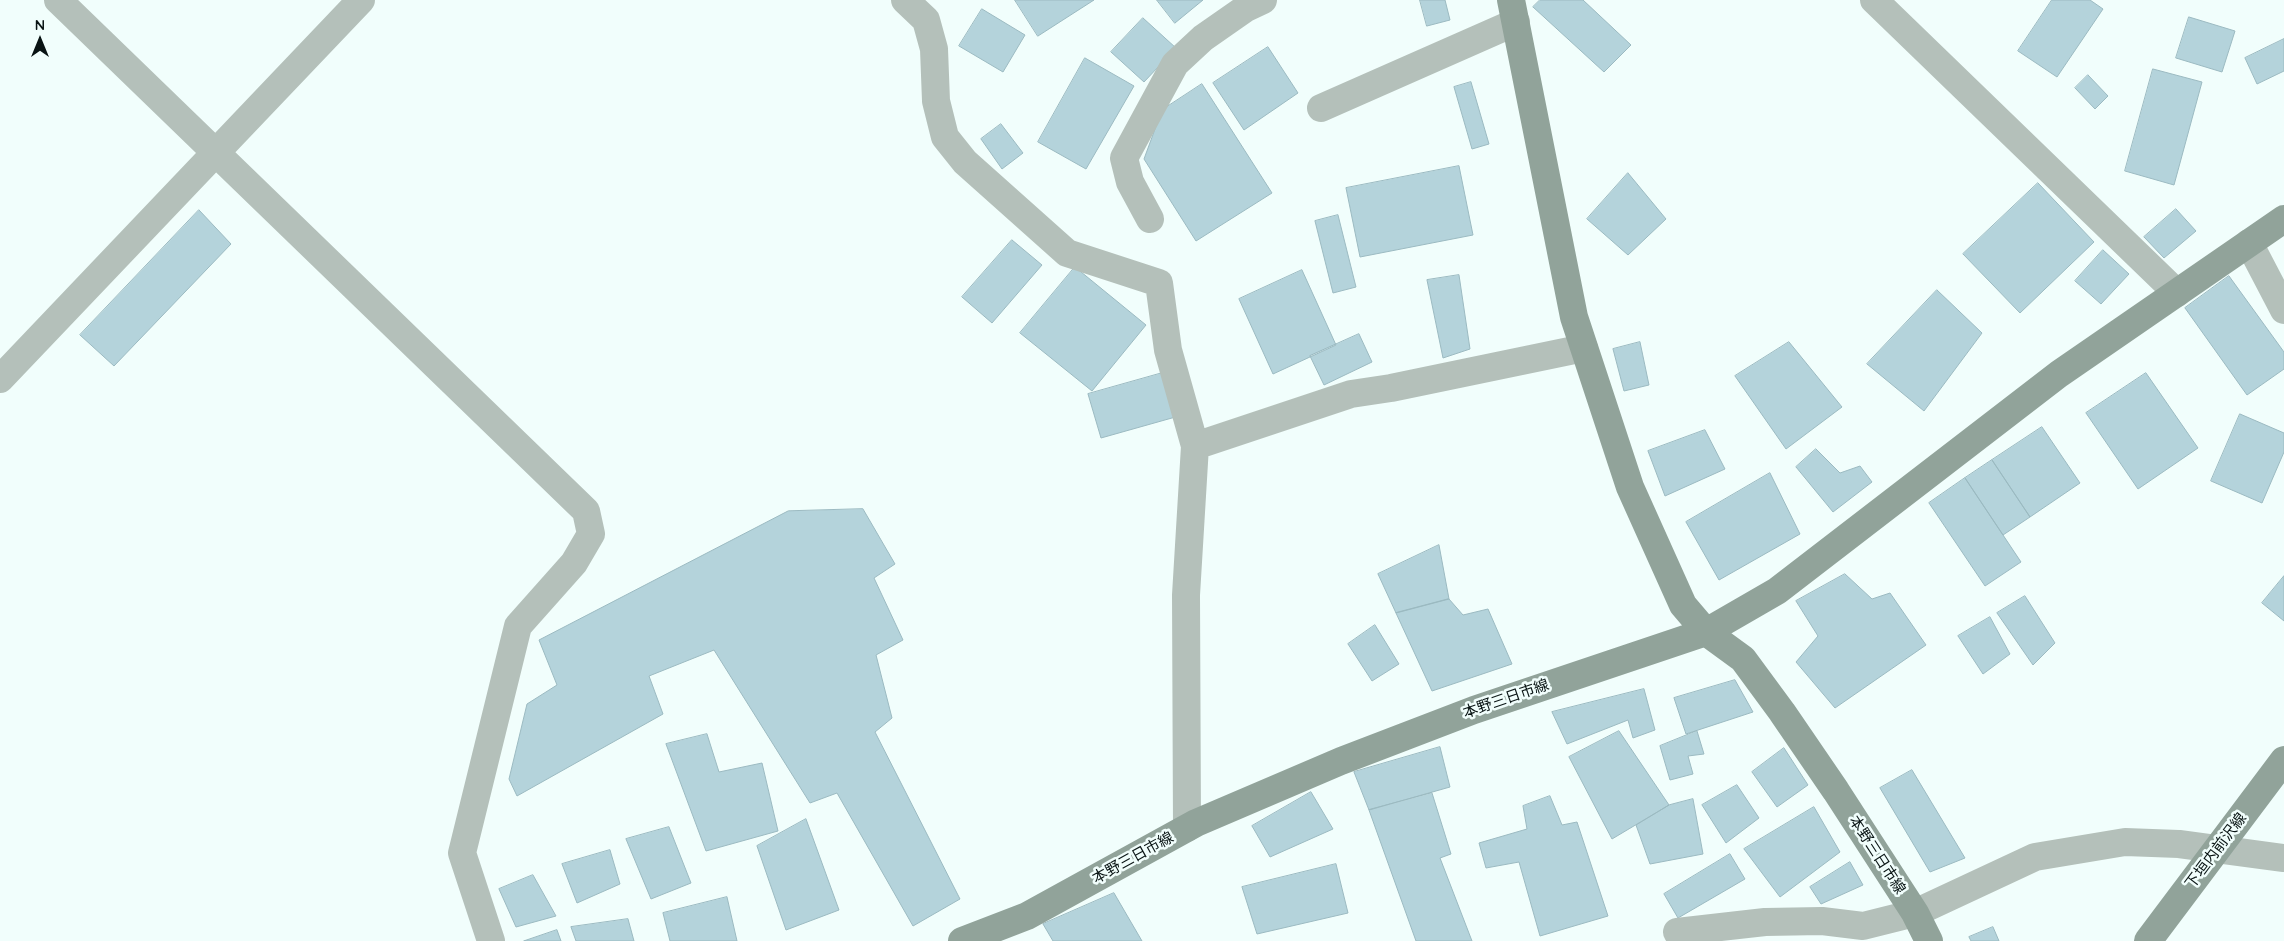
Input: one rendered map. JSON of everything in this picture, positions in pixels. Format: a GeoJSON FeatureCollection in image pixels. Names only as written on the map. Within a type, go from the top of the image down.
{"type":"FeatureCollection","features":[{"type":"Feature","properties":{"kind":"main road"},"geometry":{"type":"LineString","coordinates":[[1514,11],[1574,317],[1630,487],[1683,605],[1706,632],[1777,591],[2060,374],[2284,219]]}},
{"type":"Feature","properties":{"kind":"main road","name":"本野三日市線"},"geometry":{"type":"LineString","coordinates":[[979,938],[1027,916],[1187,828],[1341,762],[1474,710],[1706,632],[1744,659],[1836,791],[1915,913],[1930,941]]}},
{"type":"Feature","properties":{"kind":"main road","name":"下垣内前沢線"},"geometry":{"type":"LineString","coordinates":[[2148,941],[2284,760]]}},
{"type":"Feature","properties":{"kind":"street"},"geometry":{"type":"LineString","coordinates":[[58,0],[586,511],[591,534],[574,563],[518,626],[462,853],[492,941]]}},
{"type":"Feature","properties":{"kind":"street"},"geometry":{"type":"LineString","coordinates":[[0,379],[361,0]]}},
{"type":"Feature","properties":{"kind":"street"},"geometry":{"type":"LineString","coordinates":[[905,0],[926,20],[934,49],[936,101],[945,137],[965,162],[1067,253],[1158,283],[1168,350],[1195,446],[1186,595],[1187,828]]}},
{"type":"Feature","properties":{"kind":"street"},"geometry":{"type":"LineString","coordinates":[[1874,0],[2177,293]]}},
{"type":"Feature","properties":{"kind":"street"},"geometry":{"type":"LineString","coordinates":[[1150,219],[1130,182],[1124,158],[1175,64],[1203,38],[1250,3]]}},
{"type":"Feature","properties":{"kind":"street"},"geometry":{"type":"LineString","coordinates":[[1321,108],[1514,11]]}},
{"type":"Feature","properties":{"kind":"street"},"geometry":{"type":"LineString","coordinates":[[2249,243],[2284,310]]}},
{"type":"Feature","properties":{"kind":"street"},"geometry":{"type":"LineString","coordinates":[[1195,446],[1351,394],[1391,388],[1584,348]]}},
{"type":"Feature","properties":{"kind":"street"},"geometry":{"type":"LineString","coordinates":[[1684,941],[1677,932],[1765,922],[1822,921],[1863,926],[1915,913],[2035,857],[2125,842],[2179,844],[2284,858]]}},
{"type":"Feature","properties":{"kind":"building"},"geometry":{"type":"Polygon","coordinates":[[[1015,0],[1094,0],[1038,36],[1015,0]]]}},
{"type":"Feature","properties":{"kind":"building"},"geometry":{"type":"Polygon","coordinates":[[[1157,0],[1203,0],[1175,23],[1157,0]]]}},
{"type":"Feature","properties":{"kind":"building"},"geometry":{"type":"Polygon","coordinates":[[[1420,0],[1445,0],[1450,20],[1427,26],[1420,0]]]}},
{"type":"Feature","properties":{"kind":"building"},"geometry":{"type":"Polygon","coordinates":[[[1540,0],[1583,0],[1631,45],[1604,72],[1533,7],[1540,0]]]}},
{"type":"Feature","properties":{"kind":"building"},"geometry":{"type":"Polygon","coordinates":[[[2052,0],[2090,0],[2103,9],[2057,77],[2018,51],[2052,0]]]}},
{"type":"Feature","properties":{"kind":"building"},"geometry":{"type":"Polygon","coordinates":[[[982,9],[1025,35],[1003,72],[959,46],[982,9]]]}},
{"type":"Feature","properties":{"kind":"building"},"geometry":{"type":"Polygon","coordinates":[[[2189,17],[2235,31],[2222,72],[2176,58],[2189,17]]]}},
{"type":"Feature","properties":{"kind":"building"},"geometry":{"type":"Polygon","coordinates":[[[1143,18],[1176,48],[1144,82],[1111,52],[1143,18]]]}},
{"type":"Feature","properties":{"kind":"building"},"geometry":{"type":"Polygon","coordinates":[[[2284,39],[2284,71],[2257,84],[2245,58],[2284,39]]]}},
{"type":"Feature","properties":{"kind":"building"},"geometry":{"type":"Polygon","coordinates":[[[1268,47],[1298,93],[1244,130],[1213,83],[1268,47]]]}},
{"type":"Feature","properties":{"kind":"building"},"geometry":{"type":"Polygon","coordinates":[[[1085,58],[1134,86],[1086,169],[1038,142],[1085,58]]]}},
{"type":"Feature","properties":{"kind":"building"},"geometry":{"type":"Polygon","coordinates":[[[2153,69],[2202,82],[2174,185],[2125,171],[2153,69]]]}},
{"type":"Feature","properties":{"kind":"building"},"geometry":{"type":"Polygon","coordinates":[[[2088,75],[2108,96],[2095,109],[2075,88],[2088,75]]]}},
{"type":"Feature","properties":{"kind":"building"},"geometry":{"type":"Polygon","coordinates":[[[1471,82],[1489,144],[1472,149],[1454,87],[1471,82]]]}},
{"type":"Feature","properties":{"kind":"building"},"geometry":{"type":"Polygon","coordinates":[[[1202,84],[1272,193],[1196,241],[1144,159],[1162,110],[1202,84]]]}},
{"type":"Feature","properties":{"kind":"building"},"geometry":{"type":"Polygon","coordinates":[[[1001,124],[1023,153],[1002,169],[981,139],[1001,124]]]}},
{"type":"Feature","properties":{"kind":"building"},"geometry":{"type":"Polygon","coordinates":[[[1459,166],[1473,235],[1360,257],[1346,188],[1459,166]]]}},
{"type":"Feature","properties":{"kind":"building"},"geometry":{"type":"Polygon","coordinates":[[[1628,173],[1666,219],[1628,255],[1587,219],[1628,173]]]}},
{"type":"Feature","properties":{"kind":"building"},"geometry":{"type":"Polygon","coordinates":[[[2038,183],[2094,242],[2020,313],[1963,254],[2038,183]]]}},
{"type":"Feature","properties":{"kind":"building"},"geometry":{"type":"Polygon","coordinates":[[[2176,209],[2196,231],[2164,258],[2144,237],[2176,209]]]}},
{"type":"Feature","properties":{"kind":"building"},"geometry":{"type":"Polygon","coordinates":[[[199,210],[231,244],[114,366],[80,335],[199,210]]]}},
{"type":"Feature","properties":{"kind":"building"},"geometry":{"type":"Polygon","coordinates":[[[1338,215],[1356,287],[1333,293],[1315,221],[1338,215]]]}},
{"type":"Feature","properties":{"kind":"building"},"geometry":{"type":"Polygon","coordinates":[[[1012,240],[1042,265],[992,323],[962,297],[1012,240]]]}},
{"type":"Feature","properties":{"kind":"building"},"geometry":{"type":"Polygon","coordinates":[[[2103,250],[2129,274],[2101,304],[2075,281],[2103,250]]]}},
{"type":"Feature","properties":{"kind":"building"},"geometry":{"type":"Polygon","coordinates":[[[1075,267],[1146,325],[1092,391],[1020,333],[1075,267]]]}},
{"type":"Feature","properties":{"kind":"building"},"geometry":{"type":"Polygon","coordinates":[[[1302,270],[1336,345],[1273,374],[1239,299],[1302,270]]]}},
{"type":"Feature","properties":{"kind":"building"},"geometry":{"type":"Polygon","coordinates":[[[1459,275],[1470,349],[1443,358],[1427,280],[1459,275]]]}},
{"type":"Feature","properties":{"kind":"building"},"geometry":{"type":"Polygon","coordinates":[[[2229,276],[2284,352],[2284,369],[2247,395],[2185,308],[2229,276]]]}},
{"type":"Feature","properties":{"kind":"building"},"geometry":{"type":"Polygon","coordinates":[[[1937,290],[1982,333],[1924,411],[1867,364],[1937,290]]]}},
{"type":"Feature","properties":{"kind":"building"},"geometry":{"type":"Polygon","coordinates":[[[1359,334],[1372,362],[1324,385],[1310,356],[1359,334]]]}},
{"type":"Feature","properties":{"kind":"building"},"geometry":{"type":"Polygon","coordinates":[[[1640,342],[1649,385],[1624,391],[1613,349],[1640,342]]]}},
{"type":"Feature","properties":{"kind":"building"},"geometry":{"type":"Polygon","coordinates":[[[1789,342],[1842,407],[1786,449],[1735,376],[1789,342]]]}},
{"type":"Feature","properties":{"kind":"building"},"geometry":{"type":"Polygon","coordinates":[[[1166,372],[1179,416],[1101,438],[1088,394],[1166,372]]]}},
{"type":"Feature","properties":{"kind":"building"},"geometry":{"type":"Polygon","coordinates":[[[2146,373],[2198,448],[2138,489],[2086,413],[2146,373]]]}},
{"type":"Feature","properties":{"kind":"building"},"geometry":{"type":"Polygon","coordinates":[[[2240,414],[2284,433],[2284,452],[2262,503],[2211,481],[2240,414]]]}},
{"type":"Feature","properties":{"kind":"building"},"geometry":{"type":"Polygon","coordinates":[[[2042,427],[2080,483],[2030,517],[1992,460],[2042,427]]]}},
{"type":"Feature","properties":{"kind":"building"},"geometry":{"type":"Polygon","coordinates":[[[1705,430],[1725,469],[1665,496],[1648,451],[1705,430]]]}},
{"type":"Feature","properties":{"kind":"building"},"geometry":{"type":"Polygon","coordinates":[[[1816,449],[1840,473],[1860,466],[1872,482],[1833,512],[1796,467],[1816,449]]]}},
{"type":"Feature","properties":{"kind":"building"},"geometry":{"type":"Polygon","coordinates":[[[1992,460],[2030,517],[2003,535],[1965,478],[1992,460]]]}},
{"type":"Feature","properties":{"kind":"building"},"geometry":{"type":"Polygon","coordinates":[[[1770,473],[1800,534],[1719,580],[1686,522],[1770,473]]]}},
{"type":"Feature","properties":{"kind":"building"},"geometry":{"type":"Polygon","coordinates":[[[1965,478],[2021,562],[1985,586],[1929,503],[1965,478]]]}},
{"type":"Feature","properties":{"kind":"building"},"geometry":{"type":"Polygon","coordinates":[[[863,509],[895,564],[874,578],[903,640],[876,655],[892,718],[875,732],[960,899],[913,926],[837,793],[810,803],[714,650],[649,676],[663,714],[517,796],[509,779],[527,704],[557,685],[539,640],[788,511],[863,509]]]}},
{"type":"Feature","properties":{"kind":"building"},"geometry":{"type":"Polygon","coordinates":[[[1439,545],[1449,599],[1396,613],[1378,574],[1439,545]]]}},
{"type":"Feature","properties":{"kind":"building"},"geometry":{"type":"Polygon","coordinates":[[[1845,574],[1872,599],[1890,593],[1926,645],[1835,708],[1796,662],[1818,636],[1796,601],[1845,574]]]}},
{"type":"Feature","properties":{"kind":"building"},"geometry":{"type":"Polygon","coordinates":[[[2284,576],[2284,621],[2262,603],[2284,576]]]}},
{"type":"Feature","properties":{"kind":"building"},"geometry":{"type":"Polygon","coordinates":[[[2025,596],[2055,643],[2033,665],[1997,613],[2025,596]]]}},
{"type":"Feature","properties":{"kind":"building"},"geometry":{"type":"Polygon","coordinates":[[[1449,599],[1463,615],[1488,609],[1512,664],[1432,691],[1396,613],[1449,599]]]}},
{"type":"Feature","properties":{"kind":"building"},"geometry":{"type":"Polygon","coordinates":[[[1990,617],[2010,654],[1983,674],[1958,636],[1990,617]]]}},
{"type":"Feature","properties":{"kind":"building"},"geometry":{"type":"Polygon","coordinates":[[[1375,625],[1399,664],[1372,681],[1348,644],[1375,625]]]}},
{"type":"Feature","properties":{"kind":"building"},"geometry":{"type":"Polygon","coordinates":[[[1735,680],[1753,712],[1686,734],[1674,698],[1735,680]]]}},
{"type":"Feature","properties":{"kind":"building"},"geometry":{"type":"Polygon","coordinates":[[[1644,689],[1655,730],[1633,738],[1628,720],[1567,744],[1552,712],[1644,689]]]}},
{"type":"Feature","properties":{"kind":"building"},"geometry":{"type":"Polygon","coordinates":[[[1619,731],[1669,805],[1612,839],[1569,757],[1619,731]]]}},
{"type":"Feature","properties":{"kind":"building"},"geometry":{"type":"Polygon","coordinates":[[[1697,731],[1704,754],[1688,756],[1693,774],[1670,780],[1660,746],[1697,731]]]}},
{"type":"Feature","properties":{"kind":"building"},"geometry":{"type":"Polygon","coordinates":[[[707,734],[719,772],[762,763],[778,831],[706,851],[666,744],[707,734]]]}},
{"type":"Feature","properties":{"kind":"building"},"geometry":{"type":"Polygon","coordinates":[[[1440,747],[1450,787],[1369,810],[1354,772],[1440,747]]]}},
{"type":"Feature","properties":{"kind":"building"},"geometry":{"type":"Polygon","coordinates":[[[1784,748],[1808,785],[1777,807],[1752,772],[1784,748]]]}},
{"type":"Feature","properties":{"kind":"building"},"geometry":{"type":"Polygon","coordinates":[[[1912,770],[1965,858],[1930,872],[1880,788],[1912,770]]]}},
{"type":"Feature","properties":{"kind":"building"},"geometry":{"type":"Polygon","coordinates":[[[1737,785],[1759,818],[1726,843],[1702,805],[1737,785]]]}},
{"type":"Feature","properties":{"kind":"building"},"geometry":{"type":"Polygon","coordinates":[[[1311,792],[1333,829],[1270,857],[1252,826],[1311,792]]]}},
{"type":"Feature","properties":{"kind":"building"},"geometry":{"type":"Polygon","coordinates":[[[1432,793],[1451,854],[1440,858],[1472,941],[1416,941],[1369,810],[1432,793]]]}},
{"type":"Feature","properties":{"kind":"building"},"geometry":{"type":"Polygon","coordinates":[[[1550,796],[1562,825],[1577,822],[1608,916],[1540,936],[1519,862],[1486,868],[1479,843],[1527,829],[1523,806],[1550,796]]]}},
{"type":"Feature","properties":{"kind":"building"},"geometry":{"type":"Polygon","coordinates":[[[1693,799],[1703,854],[1650,864],[1636,825],[1669,805],[1693,799]]]}},
{"type":"Feature","properties":{"kind":"building"},"geometry":{"type":"Polygon","coordinates":[[[1814,807],[1840,852],[1780,897],[1744,849],[1814,807]]]}},
{"type":"Feature","properties":{"kind":"building"},"geometry":{"type":"Polygon","coordinates":[[[806,819],[839,910],[786,930],[757,846],[806,819]]]}},
{"type":"Feature","properties":{"kind":"building"},"geometry":{"type":"Polygon","coordinates":[[[669,827],[691,883],[651,899],[626,839],[669,827]]]}},
{"type":"Feature","properties":{"kind":"building"},"geometry":{"type":"Polygon","coordinates":[[[610,850],[620,884],[577,903],[562,864],[610,850]]]}},
{"type":"Feature","properties":{"kind":"building"},"geometry":{"type":"Polygon","coordinates":[[[1730,854],[1745,879],[1678,918],[1664,894],[1730,854]]]}},
{"type":"Feature","properties":{"kind":"building"},"geometry":{"type":"Polygon","coordinates":[[[1850,862],[1863,885],[1821,904],[1810,887],[1850,862]]]}},
{"type":"Feature","properties":{"kind":"building"},"geometry":{"type":"Polygon","coordinates":[[[1336,864],[1348,913],[1257,934],[1242,887],[1336,864]]]}},
{"type":"Feature","properties":{"kind":"building"},"geometry":{"type":"Polygon","coordinates":[[[533,875],[556,916],[516,927],[499,889],[533,875]]]}},
{"type":"Feature","properties":{"kind":"building"},"geometry":{"type":"Polygon","coordinates":[[[1114,893],[1142,941],[1053,941],[1043,924],[1114,893]]]}},
{"type":"Feature","properties":{"kind":"building"},"geometry":{"type":"Polygon","coordinates":[[[727,897],[737,941],[670,941],[663,913],[727,897]]]}},
{"type":"Feature","properties":{"kind":"building"},"geometry":{"type":"Polygon","coordinates":[[[628,919],[634,941],[576,941],[571,927],[628,919]]]}},
{"type":"Feature","properties":{"kind":"building"},"geometry":{"type":"Polygon","coordinates":[[[1993,927],[1999,941],[1971,941],[1969,937],[1993,927]]]}},
{"type":"Feature","properties":{"kind":"building"},"geometry":{"type":"Polygon","coordinates":[[[557,930],[561,941],[524,941],[557,930]]]}}]}
